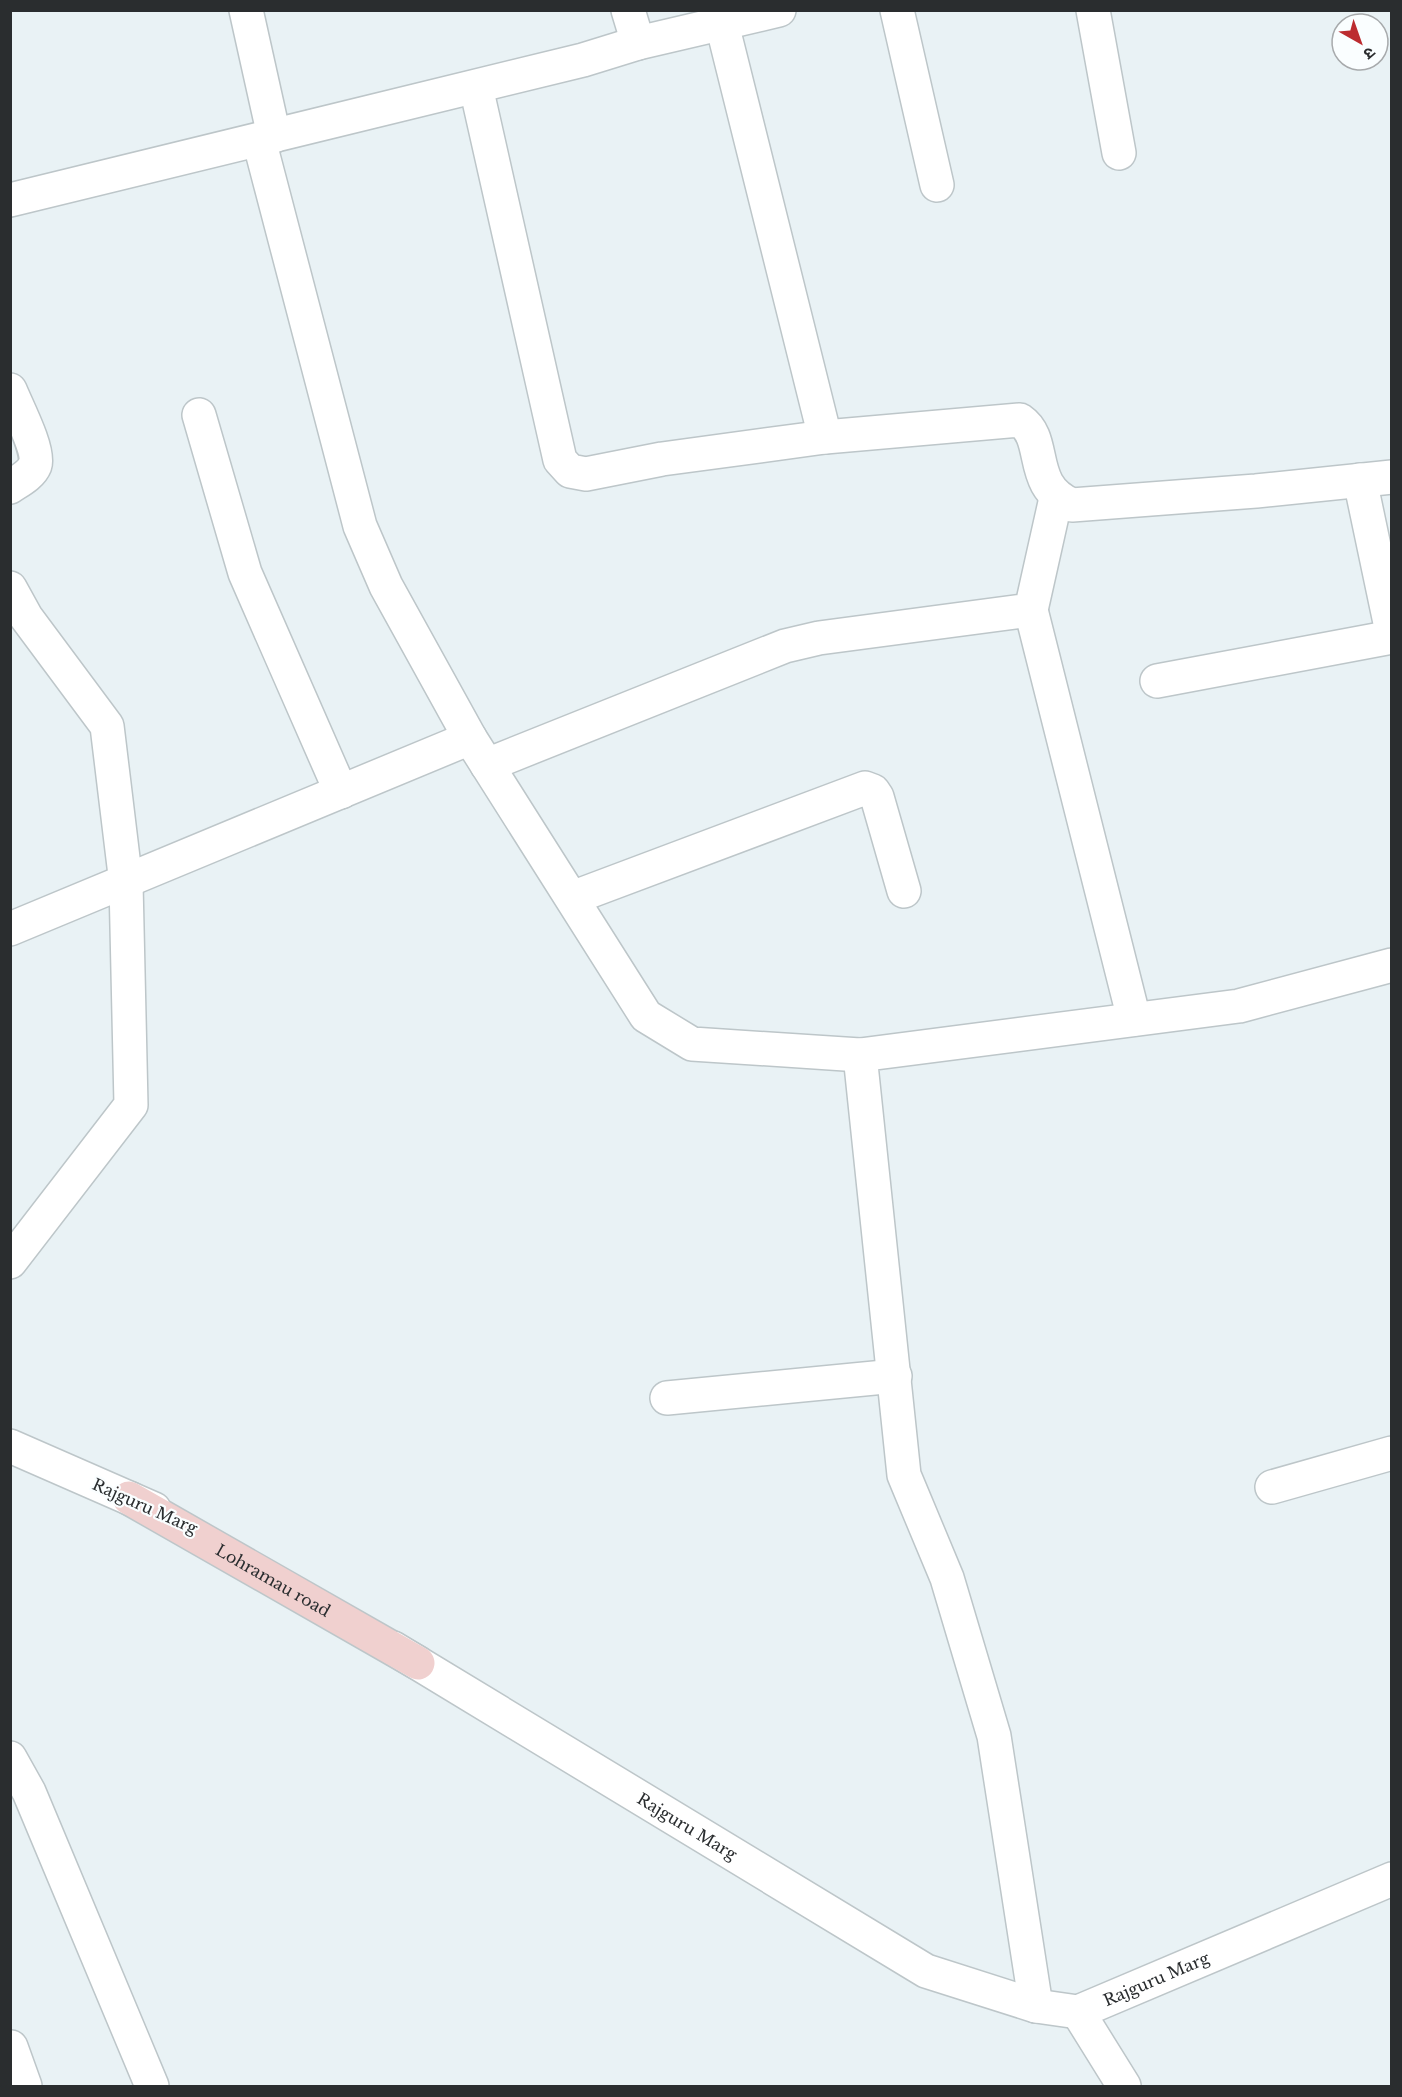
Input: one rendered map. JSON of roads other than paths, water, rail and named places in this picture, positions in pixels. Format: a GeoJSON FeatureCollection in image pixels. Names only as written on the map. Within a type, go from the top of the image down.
{"type":"FeatureCollection","features":[{"type":"Feature","properties":{"kind":"main road","name":"Lohramau road"},"geometry":{"type":"LineString","coordinates":[[129,1498],[418,1663]]}},
{"type":"Feature","properties":{"kind":"street"},"geometry":{"type":"LineString","coordinates":[[246,10],[267,138],[360,526],[386,586],[470,738],[646,1016],[692,1044],[860,1055],[1239,1006],[1392,964]]}},
{"type":"Feature","properties":{"kind":"street"},"geometry":{"type":"LineString","coordinates":[[628,10],[638,43]]}},
{"type":"Feature","properties":{"kind":"street"},"geometry":{"type":"LineString","coordinates":[[10,200],[476,87],[583,60],[638,43],[779,10]]}},
{"type":"Feature","properties":{"kind":"street"},"geometry":{"type":"LineString","coordinates":[[897,10],[938,185]]}},
{"type":"Feature","properties":{"kind":"street"},"geometry":{"type":"LineString","coordinates":[[1093,10],[1119,153]]}},
{"type":"Feature","properties":{"kind":"street"},"geometry":{"type":"LineString","coordinates":[[722,24],[825,437]]}},
{"type":"Feature","properties":{"kind":"street"},"geometry":{"type":"LineString","coordinates":[[476,87],[561,460],[570,471],[586,474],[662,459],[825,437],[1020,420],[1027,425],[1032,434],[1040,468],[1056,498],[1072,505],[1256,491],[1376,478],[1392,632]]}},
{"type":"Feature","properties":{"kind":"street"},"geometry":{"type":"LineString","coordinates":[[10,390],[34,450],[36,463],[32,472],[10,487]]}},
{"type":"Feature","properties":{"kind":"street"},"geometry":{"type":"LineString","coordinates":[[199,415],[245,573],[341,792]]}},
{"type":"Feature","properties":{"kind":"street"},"geometry":{"type":"LineString","coordinates":[[1056,498],[1031,610],[1134,1019]]}},
{"type":"Feature","properties":{"kind":"street"},"geometry":{"type":"LineString","coordinates":[[10,588],[26,617],[107,726],[126,883],[130,1105],[10,1262]]}},
{"type":"Feature","properties":{"kind":"street"},"geometry":{"type":"LineString","coordinates":[[487,765],[785,646],[819,638],[1031,610]]}},
{"type":"Feature","properties":{"kind":"street"},"geometry":{"type":"LineString","coordinates":[[1157,681],[1392,637]]}},
{"type":"Feature","properties":{"kind":"street"},"geometry":{"type":"LineString","coordinates":[[10,929],[126,883],[470,738]]}},
{"type":"Feature","properties":{"kind":"street"},"geometry":{"type":"LineString","coordinates":[[572,898],[865,788],[873,790],[878,797],[904,891]]}},
{"type":"Feature","properties":{"kind":"street"},"geometry":{"type":"LineString","coordinates":[[860,1055],[904,1475],[947,1578],[994,1736],[1036,2006]]}},
{"type":"Feature","properties":{"kind":"street"},"geometry":{"type":"LineString","coordinates":[[667,1398],[895,1376]]}},
{"type":"Feature","properties":{"kind":"street","name":"Rajguru Marg"},"geometry":{"type":"LineString","coordinates":[[10,1446],[129,1498]]}},
{"type":"Feature","properties":{"kind":"street"},"geometry":{"type":"LineString","coordinates":[[1272,1487],[1392,1453]]}},
{"type":"Feature","properties":{"kind":"street","name":"Rajguru Marg"},"geometry":{"type":"LineString","coordinates":[[418,1663],[926,1971],[1036,2006],[1078,2012],[1392,1879]]}},
{"type":"Feature","properties":{"kind":"street"},"geometry":{"type":"LineString","coordinates":[[10,1758],[29,1792],[152,2086]]}},
{"type":"Feature","properties":{"kind":"street"},"geometry":{"type":"LineString","coordinates":[[1078,2012],[1124,2086]]}},
{"type":"Feature","properties":{"kind":"street"},"geometry":{"type":"LineString","coordinates":[[11,2047],[23,2086]]}}]}
